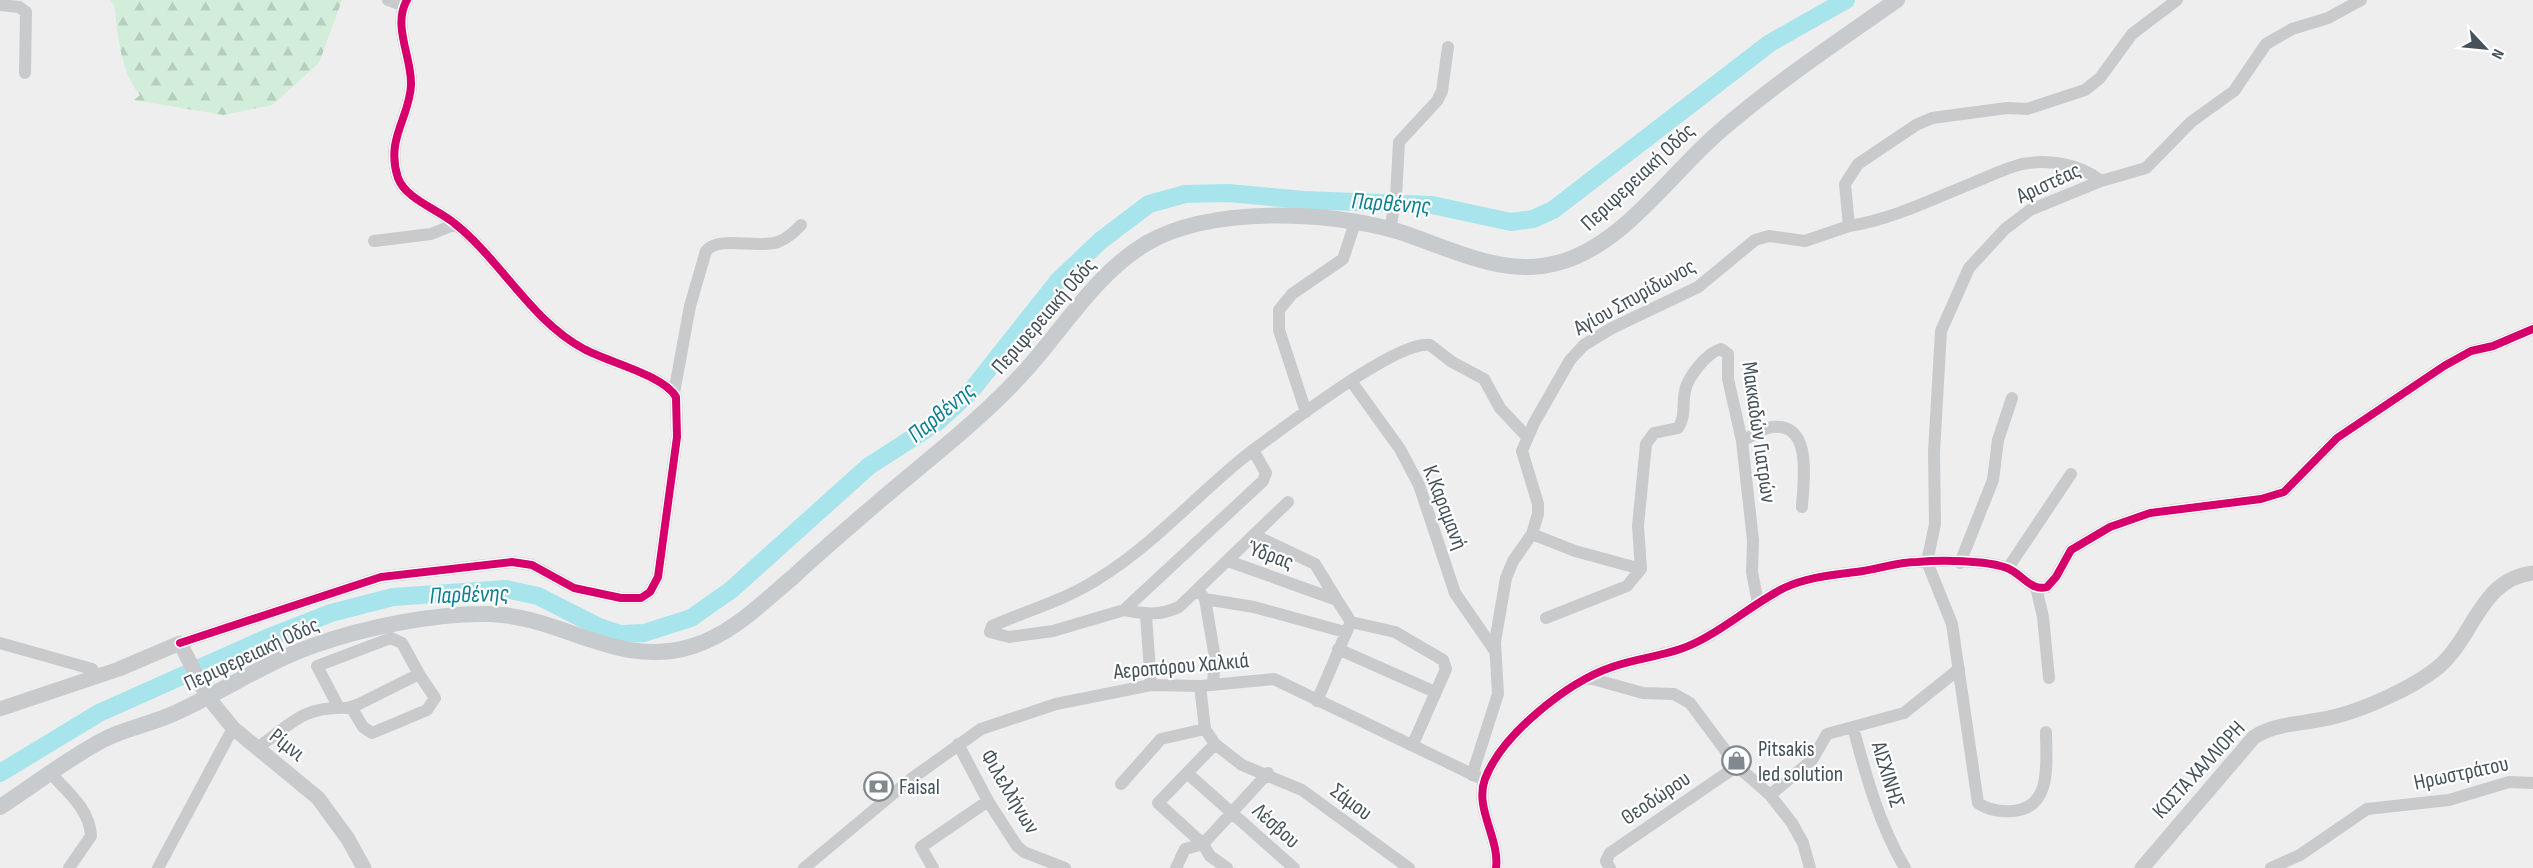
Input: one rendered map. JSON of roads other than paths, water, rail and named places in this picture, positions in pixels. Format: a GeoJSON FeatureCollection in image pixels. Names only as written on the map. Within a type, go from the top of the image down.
{"type":"FeatureCollection","features":[{"type":"Feature","properties":{"kind":"main road","name":"Περιφερειακή Οδός"},"geometry":{"type":"LineString","coordinates":[[0,807],[103,740],[174,714],[203,689],[313,645],[390,625],[496,614],[529,619],[602,645],[635,652],[667,652],[710,640],[739,622],[1004,393],[1112,270],[1146,244],[1180,228],[1233,217],[1391,224],[1472,257],[1514,267],[1540,267],[1577,257],[1615,232],[1718,132],[1897,0]]}},
{"type":"Feature","properties":{"kind":"street"},"geometry":{"type":"LineString","coordinates":[[388,0],[405,3],[401,20],[411,88],[396,136],[397,174],[408,191],[456,224],[560,333],[581,348],[653,379],[674,393]]}},
{"type":"Feature","properties":{"kind":"street"},"geometry":{"type":"LineString","coordinates":[[1849,226],[1845,184],[1858,164],[1916,125],[1932,118],[2007,108],[2027,109],[2085,90],[2100,78],[2132,34],[2177,0]]}},
{"type":"Feature","properties":{"kind":"street","name":"Αριστέας"},"geometry":{"type":"LineString","coordinates":[[1927,562],[1935,524],[1934,452],[1940,343],[1945,319],[1961,281],[1992,242],[2022,215],[2101,181],[2142,171],[2151,165],[2191,122],[2234,91],[2259,53],[2279,35],[2345,11],[2361,0]]}},
{"type":"Feature","properties":{"kind":"street"},"geometry":{"type":"LineString","coordinates":[[0,5],[19,7],[26,12],[25,74]]}},
{"type":"Feature","properties":{"kind":"street"},"geometry":{"type":"LineString","coordinates":[[1391,224],[1396,197],[1399,142],[1437,101],[1442,91],[1448,47]]}},
{"type":"Feature","properties":{"kind":"street","name":"Αγίου Σπυρίδωνος"},"geometry":{"type":"LineString","coordinates":[[1472,775],[1498,694],[1496,630],[1506,578],[1536,523],[1538,504],[1522,455],[1527,437],[1570,360],[1584,345],[1698,287],[1755,240],[1769,236],[1805,241],[1849,226],[1894,216],[2022,164],[2050,163],[2086,171],[2101,181]]}},
{"type":"Feature","properties":{"kind":"street"},"geometry":{"type":"LineString","coordinates":[[1306,412],[1279,330],[1279,310],[1292,294],[1343,259],[1355,222]]}},
{"type":"Feature","properties":{"kind":"street"},"geometry":{"type":"LineString","coordinates":[[374,241],[431,234],[456,224]]}},
{"type":"Feature","properties":{"kind":"street"},"geometry":{"type":"LineString","coordinates":[[0,709],[183,650],[381,577],[512,562],[532,565],[574,588],[621,598],[641,598],[654,586],[663,552],[677,437],[678,408],[674,393],[690,306],[706,251],[720,243],[749,245],[778,242],[801,225]]}},
{"type":"Feature","properties":{"kind":"street"},"geometry":{"type":"LineString","coordinates":[[1497,868],[1497,856],[1484,805],[1485,780],[1511,739],[1537,714],[1589,678],[1612,667],[1682,649],[1726,626],[1758,603],[1809,578],[1927,562],[1960,563],[2008,568],[2036,587],[2042,588],[2052,583],[2071,550],[2110,527],[2150,513],[2261,499],[2284,492],[2337,438],[2444,366],[2471,351],[2493,346],[2533,329]]}},
{"type":"Feature","properties":{"kind":"street"},"geometry":{"type":"LineString","coordinates":[[1253,450],[1266,473],[1263,481],[1124,610],[1053,631],[1010,637],[990,632],[992,626],[1054,602],[1101,577],[1169,524],[1253,450],[1351,381],[1414,345],[1430,345],[1452,362],[1484,379],[1500,408],[1527,437]]}},
{"type":"Feature","properties":{"kind":"street","name":"Μακκαδών Γιατρών"},"geometry":{"type":"LineString","coordinates":[[1641,569],[1638,526],[1646,444],[1654,433],[1678,428],[1681,423],[1685,389],[1691,377],[1719,349],[1728,354],[1728,379],[1742,441],[1753,540],[1753,581],[1758,603]]}},
{"type":"Feature","properties":{"kind":"street","name":"Κ.Καραμανή"},"geometry":{"type":"LineString","coordinates":[[1351,381],[1400,449],[1419,485],[1455,593],[1496,651]]}},
{"type":"Feature","properties":{"kind":"street"},"geometry":{"type":"LineString","coordinates":[[1960,563],[1993,480],[1998,440],[2012,398]]}},
{"type":"Feature","properties":{"kind":"street"},"geometry":{"type":"LineString","coordinates":[[1742,441],[1770,427],[1780,427],[1799,441],[1805,456],[1802,507]]}},
{"type":"Feature","properties":{"kind":"street"},"geometry":{"type":"LineString","coordinates":[[2008,568],[2071,474]]}},
{"type":"Feature","properties":{"kind":"street"},"geometry":{"type":"LineString","coordinates":[[1228,561],[1288,502]]}},
{"type":"Feature","properties":{"kind":"street"},"geometry":{"type":"LineString","coordinates":[[1532,534],[1575,551],[1641,569],[1627,586],[1546,618]]}},
{"type":"Feature","properties":{"kind":"street"},"geometry":{"type":"LineString","coordinates":[[1254,535],[1315,564],[1337,600],[1348,627],[1317,701]]}},
{"type":"Feature","properties":{"kind":"street","name":"Ύδρας"},"geometry":{"type":"LineString","coordinates":[[1124,610],[1146,615],[1170,611],[1202,595],[1228,561],[1337,600]]}},
{"type":"Feature","properties":{"kind":"street"},"geometry":{"type":"LineString","coordinates":[[1927,562],[1952,624],[1971,741],[1974,793],[1978,803],[2005,812],[2019,811],[2039,799],[2044,789],[2046,732]]}},
{"type":"Feature","properties":{"kind":"street","name":"ΚΩΣΤΑ ΧΑΛΛΙΟΡΗ"},"geometry":{"type":"LineString","coordinates":[[2142,868],[2254,737],[2273,727],[2336,716],[2406,689],[2437,668],[2454,651],[2496,587],[2510,578],[2533,573]]}},
{"type":"Feature","properties":{"kind":"street"},"geometry":{"type":"LineString","coordinates":[[2036,587],[2043,617],[2049,678]]}},
{"type":"Feature","properties":{"kind":"street"},"geometry":{"type":"LineString","coordinates":[[1121,784],[1161,739],[1205,729],[1207,685],[1215,658],[1202,595],[1348,627],[1395,632],[1443,660],[1446,669],[1413,744]]}},
{"type":"Feature","properties":{"kind":"street"},"geometry":{"type":"LineString","coordinates":[[1146,615],[1151,686]]}},
{"type":"Feature","properties":{"kind":"street"},"geometry":{"type":"LineString","coordinates":[[391,638],[402,643],[419,674],[435,698],[427,710],[372,733],[363,728],[345,707],[316,666],[391,638]]}},
{"type":"Feature","properties":{"kind":"street"},"geometry":{"type":"LineString","coordinates":[[0,643],[92,669],[97,677]]}},
{"type":"Feature","properties":{"kind":"street"},"geometry":{"type":"LineString","coordinates":[[1338,649],[1436,692]]}},
{"type":"Feature","properties":{"kind":"street","name":"Ρίμνι"},"geometry":{"type":"LineString","coordinates":[[183,650],[203,689],[233,728],[318,798],[348,839],[364,868]]}},
{"type":"Feature","properties":{"kind":"street"},"geometry":{"type":"LineString","coordinates":[[1853,727],[1894,717],[1912,709],[1959,669]]}},
{"type":"Feature","properties":{"kind":"street"},"geometry":{"type":"LineString","coordinates":[[257,748],[309,712],[319,708],[345,707],[402,685],[419,674]]}},
{"type":"Feature","properties":{"kind":"street"},"geometry":{"type":"LineString","coordinates":[[1589,678],[1643,693],[1674,694],[1682,697],[1690,704],[1737,766],[1770,795],[1792,822],[1803,843],[1810,868]]}},
{"type":"Feature","properties":{"kind":"street","name":"Αεροπόρου Χαλκιά"},"geometry":{"type":"LineString","coordinates":[[804,868],[958,744],[981,729],[1056,704],[1151,686],[1207,685],[1274,679],[1485,780]]}},
{"type":"Feature","properties":{"kind":"street","name":"ΑΙΣΧΙΝΗΣ"},"geometry":{"type":"LineString","coordinates":[[1770,795],[1812,760],[1827,734],[1853,727],[1872,796],[1889,841],[1905,868]]}},
{"type":"Feature","properties":{"kind":"street"},"geometry":{"type":"LineString","coordinates":[[158,868],[233,728]]}},
{"type":"Feature","properties":{"kind":"street","name":"Σάμου"},"geometry":{"type":"LineString","coordinates":[[1205,729],[1215,744],[1242,765],[1268,773],[1302,790],[1409,868]]}},
{"type":"Feature","properties":{"kind":"street","name":"Φιλελλήνων"},"geometry":{"type":"LineString","coordinates":[[958,744],[988,801],[1017,846],[1024,852],[1065,868]]}},
{"type":"Feature","properties":{"kind":"street"},"geometry":{"type":"LineString","coordinates":[[1215,744],[1158,803],[1203,844],[1210,856],[1227,868]]}},
{"type":"Feature","properties":{"kind":"street","name":"Θεοδώρου"},"geometry":{"type":"LineString","coordinates":[[1610,868],[1606,861],[1610,853],[1737,766]]}},
{"type":"Feature","properties":{"kind":"street","name":"Λέσβου"},"geometry":{"type":"LineString","coordinates":[[1187,773],[1294,868]]}},
{"type":"Feature","properties":{"kind":"street"},"geometry":{"type":"LineString","coordinates":[[1176,868],[1185,849],[1203,844],[1233,814],[1268,773]]}},
{"type":"Feature","properties":{"kind":"street"},"geometry":{"type":"LineString","coordinates":[[51,774],[77,801],[89,822],[91,836],[69,868]]}},
{"type":"Feature","properties":{"kind":"street","name":"Ηρωστράτου"},"geometry":{"type":"LineString","coordinates":[[2271,868],[2300,855],[2367,809],[2449,800],[2509,782],[2533,783]]}},
{"type":"Feature","properties":{"kind":"street"},"geometry":{"type":"LineString","coordinates":[[933,868],[921,847],[988,801]]}},
{"type":"Feature","properties":{"kind":"waterway","name":"Παρθένης"},"geometry":{"type":"LineString","coordinates":[[0,773],[99,713],[267,638],[331,613],[393,597],[506,589],[538,596],[599,627],[620,634],[644,633],[691,618],[731,590],[869,466],[936,423],[971,391],[1058,281],[1100,241],[1149,204],[1185,194],[1228,193],[1304,200],[1432,205],[1511,222],[1533,219],[1553,210],[1770,43],[1846,0]]}},
{"type":"Feature","properties":{"kind":"place","name":"Pitsakis led solution"},"geometry":{"type":"Point","coordinates":[1737,761]}},
{"type":"Feature","properties":{"kind":"place","name":"Faisal"},"geometry":{"type":"Point","coordinates":[878,786]}}]}
